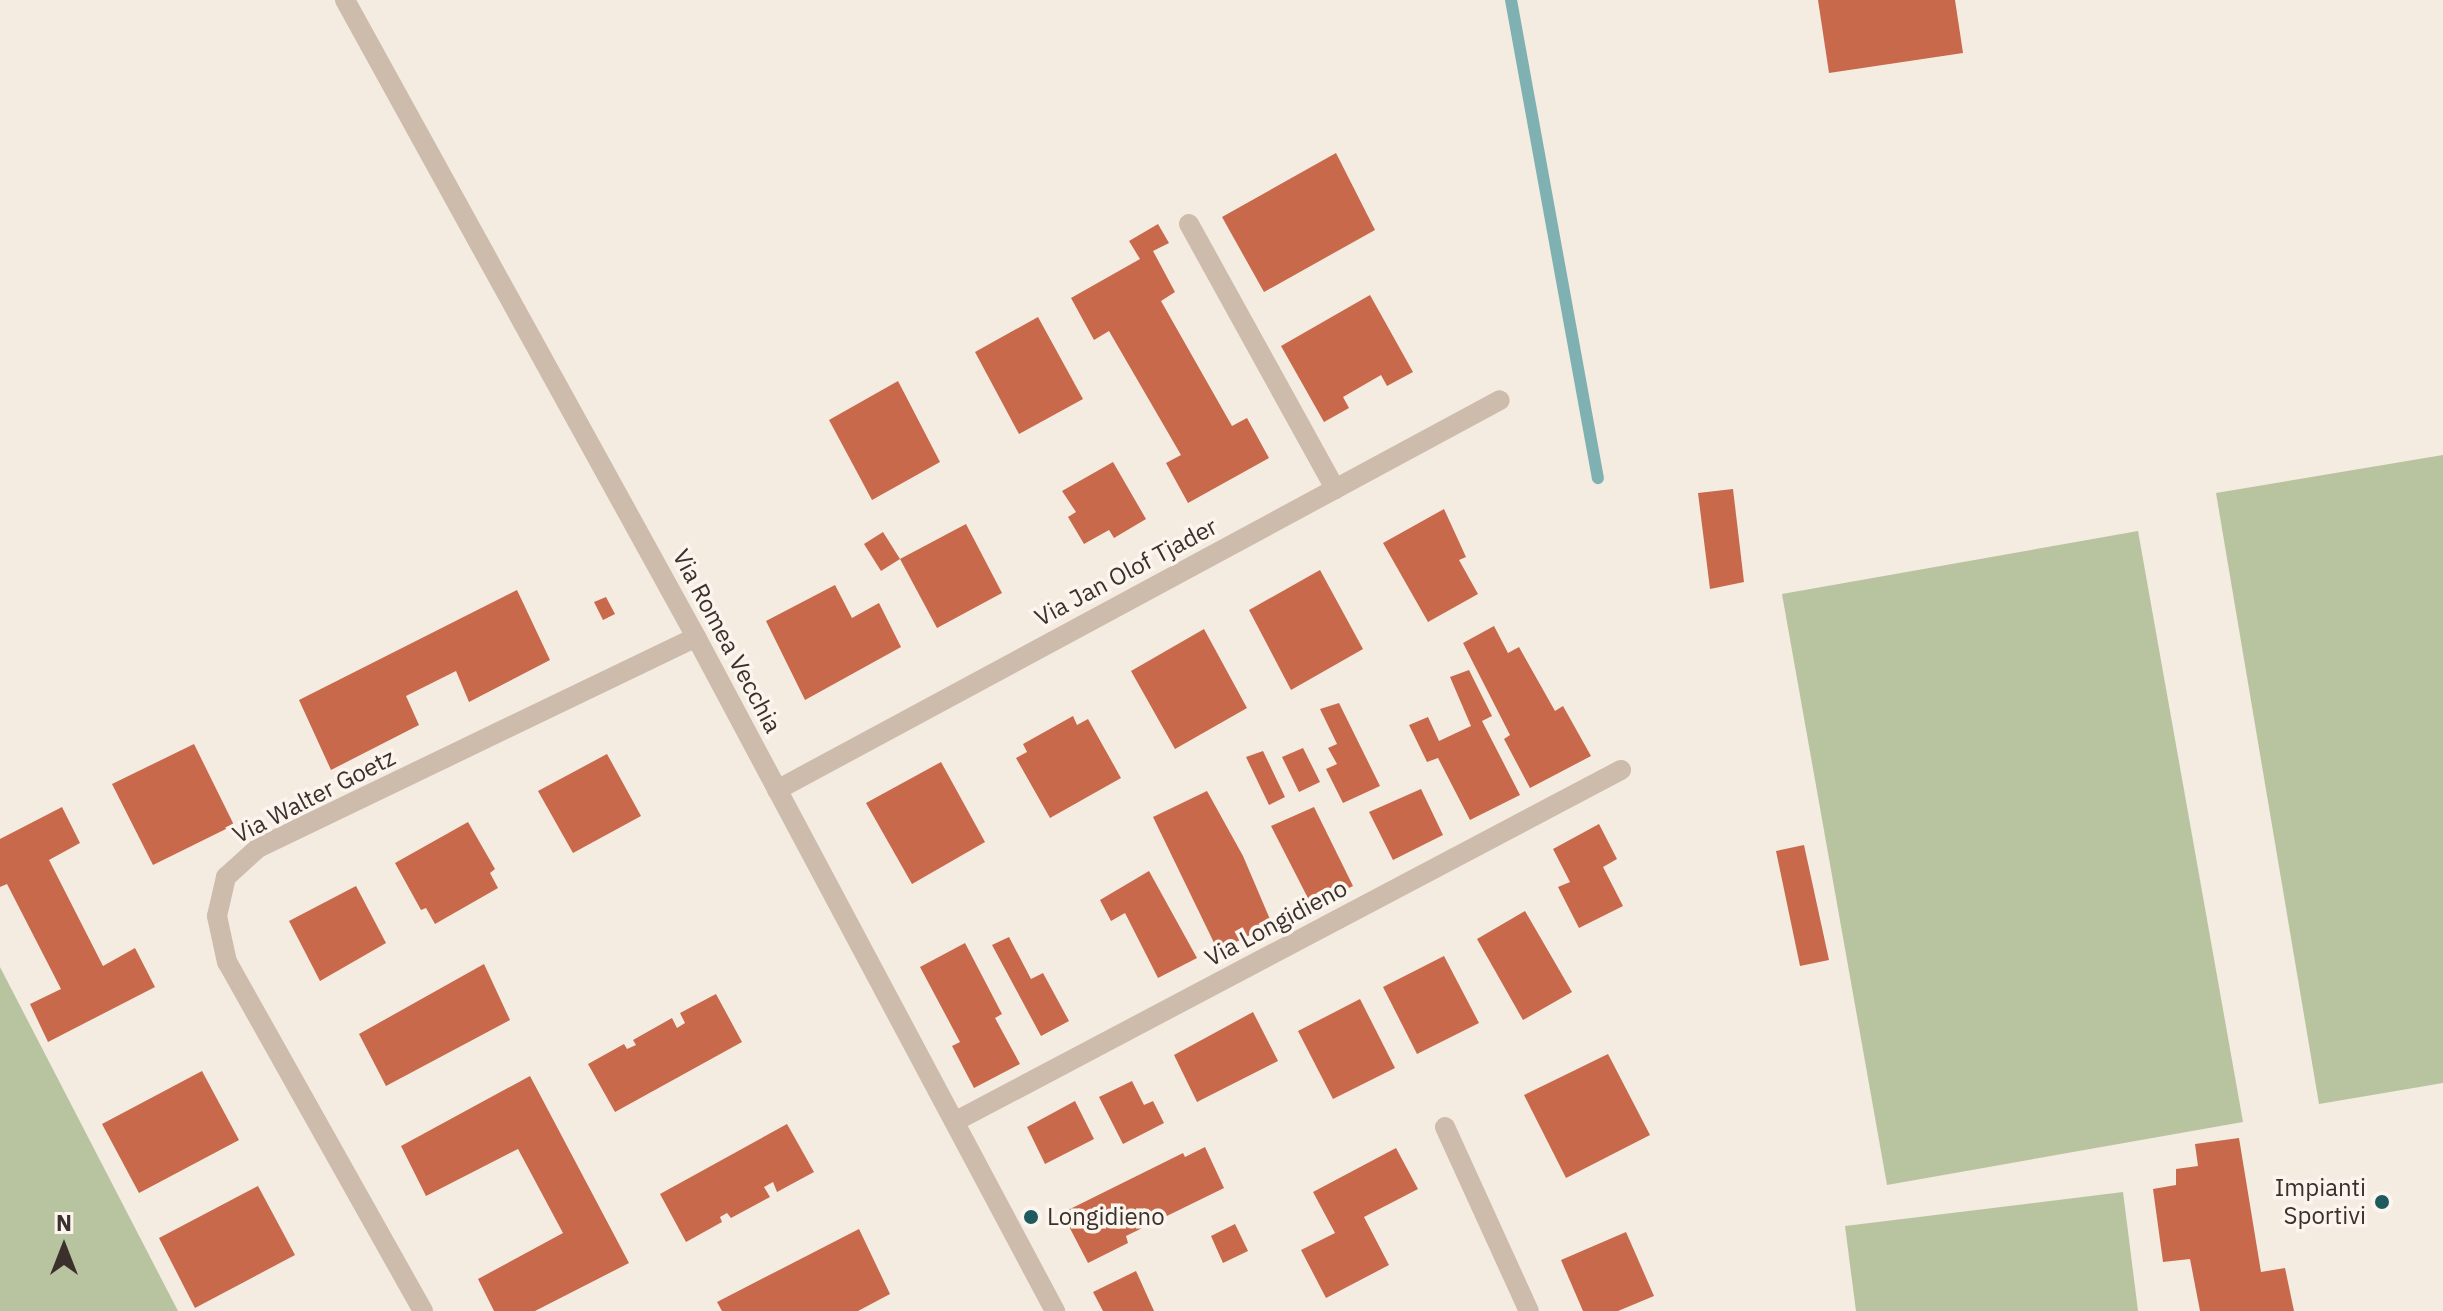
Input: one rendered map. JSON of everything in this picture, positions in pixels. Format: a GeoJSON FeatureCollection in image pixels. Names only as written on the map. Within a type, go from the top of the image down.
{"type":"FeatureCollection","features":[{"type":"Feature","properties":{"kind":"street","name":"Via Romea Vecchia"},"geometry":{"type":"LineString","coordinates":[[345,0],[696,637],[1055,1311]]}},
{"type":"Feature","properties":{"kind":"street"},"geometry":{"type":"LineString","coordinates":[[1189,224],[1335,489]]}},
{"type":"Feature","properties":{"kind":"street","name":"Via Jan Olof Tjader"},"geometry":{"type":"LineString","coordinates":[[777,790],[1500,400]]}},
{"type":"Feature","properties":{"kind":"street","name":"Via Walter Goetz"},"geometry":{"type":"LineString","coordinates":[[423,1311],[227,962],[217,916],[226,877],[258,848],[696,637]]}},
{"type":"Feature","properties":{"kind":"street","name":"Via Longidieno"},"geometry":{"type":"LineString","coordinates":[[956,1121],[1621,770]]}},
{"type":"Feature","properties":{"kind":"street"},"geometry":{"type":"LineString","coordinates":[[1445,1127],[1529,1311]]}},
{"type":"Feature","properties":{"kind":"green space"},"geometry":{"type":"Polygon","coordinates":[[[2443,455],[2443,1083],[2319,1104],[2216,493],[2443,455]]]}},
{"type":"Feature","properties":{"kind":"green space"},"geometry":{"type":"Polygon","coordinates":[[[2138,531],[2243,1122],[1887,1185],[1782,594],[2138,531]]]}},
{"type":"Feature","properties":{"kind":"green space"},"geometry":{"type":"Polygon","coordinates":[[[0,967],[178,1311],[0,1311],[0,967]]]}},
{"type":"Feature","properties":{"kind":"green space"},"geometry":{"type":"Polygon","coordinates":[[[2123,1192],[2138,1311],[1856,1311],[1845,1226],[2123,1192]]]}},
{"type":"Feature","properties":{"kind":"building"},"geometry":{"type":"Polygon","coordinates":[[[1818,0],[1955,0],[1963,53],[1829,73],[1818,0]]]}},
{"type":"Feature","properties":{"kind":"building"},"geometry":{"type":"Polygon","coordinates":[[[1336,153],[1375,230],[1264,292],[1222,217],[1336,153]]]}},
{"type":"Feature","properties":{"kind":"building"},"geometry":{"type":"Polygon","coordinates":[[[1158,224],[1169,243],[1153,251],[1175,292],[1161,301],[1232,426],[1247,418],[1269,458],[1188,503],[1166,463],[1181,455],[1109,331],[1094,340],[1071,298],[1140,259],[1129,241],[1158,224]]]}},
{"type":"Feature","properties":{"kind":"building"},"geometry":{"type":"Polygon","coordinates":[[[1370,295],[1413,372],[1387,386],[1381,375],[1343,397],[1349,408],[1324,422],[1281,346],[1370,295]]]}},
{"type":"Feature","properties":{"kind":"building"},"geometry":{"type":"Polygon","coordinates":[[[1038,317],[1083,399],[1019,434],[975,352],[1038,317]]]}},
{"type":"Feature","properties":{"kind":"building"},"geometry":{"type":"Polygon","coordinates":[[[898,381],[940,462],[872,500],[829,420],[898,381]]]}},
{"type":"Feature","properties":{"kind":"building"},"geometry":{"type":"Polygon","coordinates":[[[1113,462],[1146,519],[1114,538],[1109,530],[1084,544],[1068,517],[1076,512],[1062,491],[1113,462]]]}},
{"type":"Feature","properties":{"kind":"building"},"geometry":{"type":"Polygon","coordinates":[[[1733,489],[1744,582],[1710,589],[1698,493],[1733,489]]]}},
{"type":"Feature","properties":{"kind":"building"},"geometry":{"type":"Polygon","coordinates":[[[1444,509],[1466,557],[1459,560],[1478,594],[1428,622],[1383,543],[1444,509]]]}},
{"type":"Feature","properties":{"kind":"building"},"geometry":{"type":"Polygon","coordinates":[[[966,524],[1002,593],[937,628],[900,559],[966,524]]]}},
{"type":"Feature","properties":{"kind":"building"},"geometry":{"type":"Polygon","coordinates":[[[883,532],[900,559],[881,571],[864,544],[883,532]]]}},
{"type":"Feature","properties":{"kind":"building"},"geometry":{"type":"Polygon","coordinates":[[[1320,570],[1363,649],[1291,690],[1249,610],[1320,570]]]}},
{"type":"Feature","properties":{"kind":"building"},"geometry":{"type":"Polygon","coordinates":[[[835,585],[852,618],[879,603],[901,647],[805,700],[766,621],[835,585]]]}},
{"type":"Feature","properties":{"kind":"building"},"geometry":{"type":"Polygon","coordinates":[[[517,590],[550,660],[469,702],[456,671],[406,696],[419,725],[331,770],[299,700],[517,590]]]}},
{"type":"Feature","properties":{"kind":"building"},"geometry":{"type":"Polygon","coordinates":[[[606,597],[615,614],[603,620],[594,602],[606,597]]]}},
{"type":"Feature","properties":{"kind":"building"},"geometry":{"type":"Polygon","coordinates":[[[1494,626],[1508,653],[1519,647],[1555,711],[1563,706],[1591,756],[1530,788],[1504,739],[1510,735],[1463,643],[1494,626]]]}},
{"type":"Feature","properties":{"kind":"building"},"geometry":{"type":"Polygon","coordinates":[[[1204,629],[1247,708],[1175,749],[1131,671],[1204,629]]]}},
{"type":"Feature","properties":{"kind":"building"},"geometry":{"type":"Polygon","coordinates":[[[1469,670],[1492,716],[1482,721],[1520,795],[1470,820],[1438,758],[1427,762],[1409,725],[1428,717],[1439,741],[1471,726],[1450,677],[1469,670]]]}},
{"type":"Feature","properties":{"kind":"building"},"geometry":{"type":"Polygon","coordinates":[[[1339,703],[1380,786],[1343,803],[1326,769],[1337,764],[1328,748],[1337,744],[1320,709],[1339,703]]]}},
{"type":"Feature","properties":{"kind":"building"},"geometry":{"type":"Polygon","coordinates":[[[1073,716],[1077,725],[1088,719],[1121,778],[1050,818],[1016,758],[1027,752],[1023,744],[1073,716]]]}},
{"type":"Feature","properties":{"kind":"building"},"geometry":{"type":"Polygon","coordinates":[[[194,744],[234,825],[153,865],[112,784],[194,744]]]}},
{"type":"Feature","properties":{"kind":"building"},"geometry":{"type":"Polygon","coordinates":[[[1303,748],[1320,782],[1299,792],[1282,757],[1303,748]]]}},
{"type":"Feature","properties":{"kind":"building"},"geometry":{"type":"Polygon","coordinates":[[[1263,751],[1285,797],[1269,805],[1246,757],[1263,751]]]}},
{"type":"Feature","properties":{"kind":"building"},"geometry":{"type":"Polygon","coordinates":[[[607,754],[641,816],[573,853],[538,791],[607,754]]]}},
{"type":"Feature","properties":{"kind":"building"},"geometry":{"type":"Polygon","coordinates":[[[941,762],[985,842],[912,884],[866,803],[941,762]]]}},
{"type":"Feature","properties":{"kind":"building"},"geometry":{"type":"Polygon","coordinates":[[[1421,789],[1443,835],[1393,860],[1369,812],[1421,789]]]}},
{"type":"Feature","properties":{"kind":"building"},"geometry":{"type":"Polygon","coordinates":[[[1207,791],[1243,856],[1272,924],[1218,951],[1153,817],[1207,791]]]}},
{"type":"Feature","properties":{"kind":"building"},"geometry":{"type":"Polygon","coordinates":[[[62,807],[80,843],[49,860],[103,966],[135,948],[155,987],[48,1042],[30,1004],[61,989],[7,884],[0,887],[0,839],[62,807]]]}},
{"type":"Feature","properties":{"kind":"building"},"geometry":{"type":"Polygon","coordinates":[[[1314,807],[1353,886],[1312,906],[1271,826],[1314,807]]]}},
{"type":"Feature","properties":{"kind":"building"},"geometry":{"type":"Polygon","coordinates":[[[468,822],[495,869],[490,873],[498,888],[435,924],[426,908],[421,910],[395,863],[468,822]]]}},
{"type":"Feature","properties":{"kind":"building"},"geometry":{"type":"Polygon","coordinates":[[[1599,824],[1617,859],[1603,867],[1623,906],[1579,928],[1558,887],[1570,882],[1553,849],[1599,824]]]}},
{"type":"Feature","properties":{"kind":"building"},"geometry":{"type":"Polygon","coordinates":[[[1804,845],[1829,960],[1800,966],[1776,851],[1804,845]]]}},
{"type":"Feature","properties":{"kind":"building"},"geometry":{"type":"Polygon","coordinates":[[[1149,871],[1197,958],[1158,978],[1125,913],[1111,921],[1100,900],[1149,871]]]}},
{"type":"Feature","properties":{"kind":"building"},"geometry":{"type":"Polygon","coordinates":[[[356,886],[386,943],[320,981],[289,921],[356,886]]]}},
{"type":"Feature","properties":{"kind":"building"},"geometry":{"type":"Polygon","coordinates":[[[1525,911],[1572,992],[1523,1020],[1477,939],[1525,911]]]}},
{"type":"Feature","properties":{"kind":"building"},"geometry":{"type":"Polygon","coordinates":[[[1009,937],[1031,979],[1043,973],[1069,1021],[1041,1036],[992,945],[1009,937]]]}},
{"type":"Feature","properties":{"kind":"building"},"geometry":{"type":"Polygon","coordinates":[[[965,943],[1002,1014],[995,1018],[1020,1064],[974,1088],[952,1046],[960,1042],[920,967],[965,943]]]}},
{"type":"Feature","properties":{"kind":"building"},"geometry":{"type":"Polygon","coordinates":[[[1444,956],[1479,1023],[1417,1054],[1383,987],[1444,956]]]}},
{"type":"Feature","properties":{"kind":"building"},"geometry":{"type":"Polygon","coordinates":[[[484,964],[510,1020],[386,1086],[359,1034],[484,964]]]}},
{"type":"Feature","properties":{"kind":"building"},"geometry":{"type":"Polygon","coordinates":[[[716,994],[742,1042],[615,1112],[588,1064],[624,1044],[627,1049],[636,1045],[633,1040],[672,1018],[677,1028],[685,1023],[680,1013],[716,994]]]}},
{"type":"Feature","properties":{"kind":"building"},"geometry":{"type":"Polygon","coordinates":[[[1360,999],[1395,1068],[1333,1099],[1298,1031],[1360,999]]]}},
{"type":"Feature","properties":{"kind":"building"},"geometry":{"type":"Polygon","coordinates":[[[1253,1012],[1278,1061],[1197,1102],[1174,1055],[1253,1012]]]}},
{"type":"Feature","properties":{"kind":"building"},"geometry":{"type":"Polygon","coordinates":[[[1608,1054],[1650,1135],[1566,1178],[1524,1095],[1608,1054]]]}},
{"type":"Feature","properties":{"kind":"building"},"geometry":{"type":"Polygon","coordinates":[[[202,1071],[239,1140],[139,1193],[102,1124],[202,1071]]]}},
{"type":"Feature","properties":{"kind":"building"},"geometry":{"type":"Polygon","coordinates":[[[530,1076],[629,1263],[535,1311],[494,1311],[478,1279],[563,1233],[518,1149],[426,1196],[401,1146],[530,1076]]]}},
{"type":"Feature","properties":{"kind":"building"},"geometry":{"type":"Polygon","coordinates":[[[1132,1081],[1144,1105],[1153,1101],[1164,1123],[1123,1144],[1099,1097],[1132,1081]]]}},
{"type":"Feature","properties":{"kind":"building"},"geometry":{"type":"Polygon","coordinates":[[[1075,1101],[1094,1139],[1045,1164],[1027,1127],[1075,1101]]]}},
{"type":"Feature","properties":{"kind":"building"},"geometry":{"type":"Polygon","coordinates":[[[787,1124],[814,1172],[777,1192],[773,1182],[764,1187],[770,1197],[731,1218],[727,1213],[720,1217],[722,1222],[686,1242],[660,1194],[787,1124]]]}},
{"type":"Feature","properties":{"kind":"building"},"geometry":{"type":"Polygon","coordinates":[[[2239,1138],[2261,1272],[2285,1268],[2294,1311],[2200,1311],[2190,1259],[2163,1262],[2153,1189],[2176,1185],[2176,1169],[2198,1166],[2195,1144],[2239,1138]]]}},
{"type":"Feature","properties":{"kind":"building"},"geometry":{"type":"Polygon","coordinates":[[[1205,1147],[1224,1188],[1126,1236],[1128,1243],[1088,1263],[1062,1213],[1183,1153],[1185,1157],[1205,1147]]]}},
{"type":"Feature","properties":{"kind":"building"},"geometry":{"type":"Polygon","coordinates":[[[1396,1148],[1418,1189],[1364,1217],[1389,1265],[1326,1298],[1301,1250],[1335,1233],[1313,1192],[1396,1148]]]}},
{"type":"Feature","properties":{"kind":"building"},"geometry":{"type":"Polygon","coordinates":[[[258,1186],[295,1255],[195,1308],[159,1238],[258,1186]]]}},
{"type":"Feature","properties":{"kind":"building"},"geometry":{"type":"Polygon","coordinates":[[[1235,1224],[1248,1251],[1223,1263],[1211,1236],[1235,1224]]]}},
{"type":"Feature","properties":{"kind":"building"},"geometry":{"type":"Polygon","coordinates":[[[859,1229],[890,1294],[858,1311],[722,1311],[717,1302],[859,1229]]]}},
{"type":"Feature","properties":{"kind":"building"},"geometry":{"type":"Polygon","coordinates":[[[1626,1232],[1654,1296],[1618,1311],[1583,1311],[1561,1260],[1626,1232]]]}},
{"type":"Feature","properties":{"kind":"building"},"geometry":{"type":"Polygon","coordinates":[[[1136,1271],[1154,1311],[1103,1311],[1093,1292],[1136,1271]]]}},
{"type":"Feature","properties":{"kind":"waterway"},"geometry":{"type":"LineString","coordinates":[[1511,0],[1598,478]]}},
{"type":"Feature","properties":{"kind":"place","name":"Impianti Sportivi"},"geometry":{"type":"Point","coordinates":[2382,1202]}},
{"type":"Feature","properties":{"kind":"place","name":"Longidieno"},"geometry":{"type":"Point","coordinates":[1031,1217]}}]}
